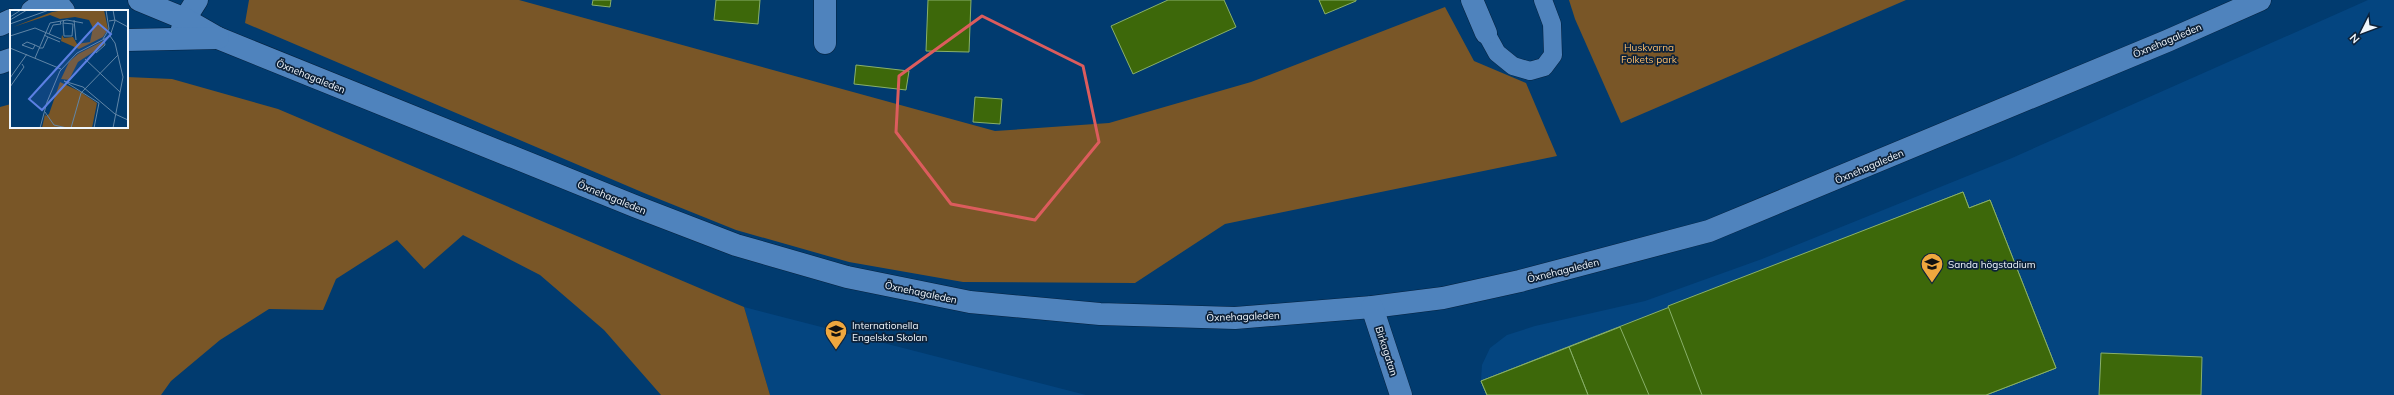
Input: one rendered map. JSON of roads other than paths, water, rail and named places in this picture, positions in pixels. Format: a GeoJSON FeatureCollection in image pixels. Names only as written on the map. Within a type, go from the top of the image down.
{"type":"FeatureCollection","features":[{"type":"Feature","properties":{"kind":"street"},"geometry":{"type":"LineString","coordinates":[[33,10],[48,0]]}},
{"type":"Feature","properties":{"kind":"street"},"geometry":{"type":"LineString","coordinates":[[55,0],[63,10]]}},
{"type":"Feature","properties":{"kind":"street","name":"Öxnehagaleden"},"geometry":{"type":"LineString","coordinates":[[139,0],[182,29],[218,38],[736,245],[847,277],[970,302],[1100,314],[1235,318],[1372,307],[1443,298],[1520,281],[1709,231],[2167,41],[2260,0]]}},
{"type":"Feature","properties":{"kind":"street"},"geometry":{"type":"LineString","coordinates":[[128,40],[182,29],[197,0]]}},
{"type":"Feature","properties":{"kind":"street"},"geometry":{"type":"LineString","coordinates":[[824,43],[826,0]]}},
{"type":"Feature","properties":{"kind":"street"},"geometry":{"type":"LineString","coordinates":[[1472,0],[1486,33]]}},
{"type":"Feature","properties":{"kind":"street"},"geometry":{"type":"LineString","coordinates":[[0,25],[10,20]]}},
{"type":"Feature","properties":{"kind":"street"},"geometry":{"type":"LineString","coordinates":[[0,63],[10,59]]}},
{"type":"Feature","properties":{"kind":"street","name":"Birkagatan"},"geometry":{"type":"LineString","coordinates":[[1372,307],[1401,395]]}},
{"type":"Feature","properties":{"kind":"lane"},"geometry":{"type":"LineString","coordinates":[[1486,33],[1497,53],[1513,66],[1530,71],[1544,67],[1553,55],[1552,24],[1543,0]]}},
{"type":"Feature","properties":{"kind":"place","name":"Sanda högstadium"},"geometry":{"type":"Point","coordinates":[1932,284]}},
{"type":"Feature","properties":{"kind":"place","name":"Internationella Engelska Skolan"},"geometry":{"type":"Point","coordinates":[836,350]}},
{"type":"Feature","properties":{"kind":"park label","name":"Huskvarna Folkets park"},"geometry":{"type":"Point","coordinates":[1649,52]}}]}
